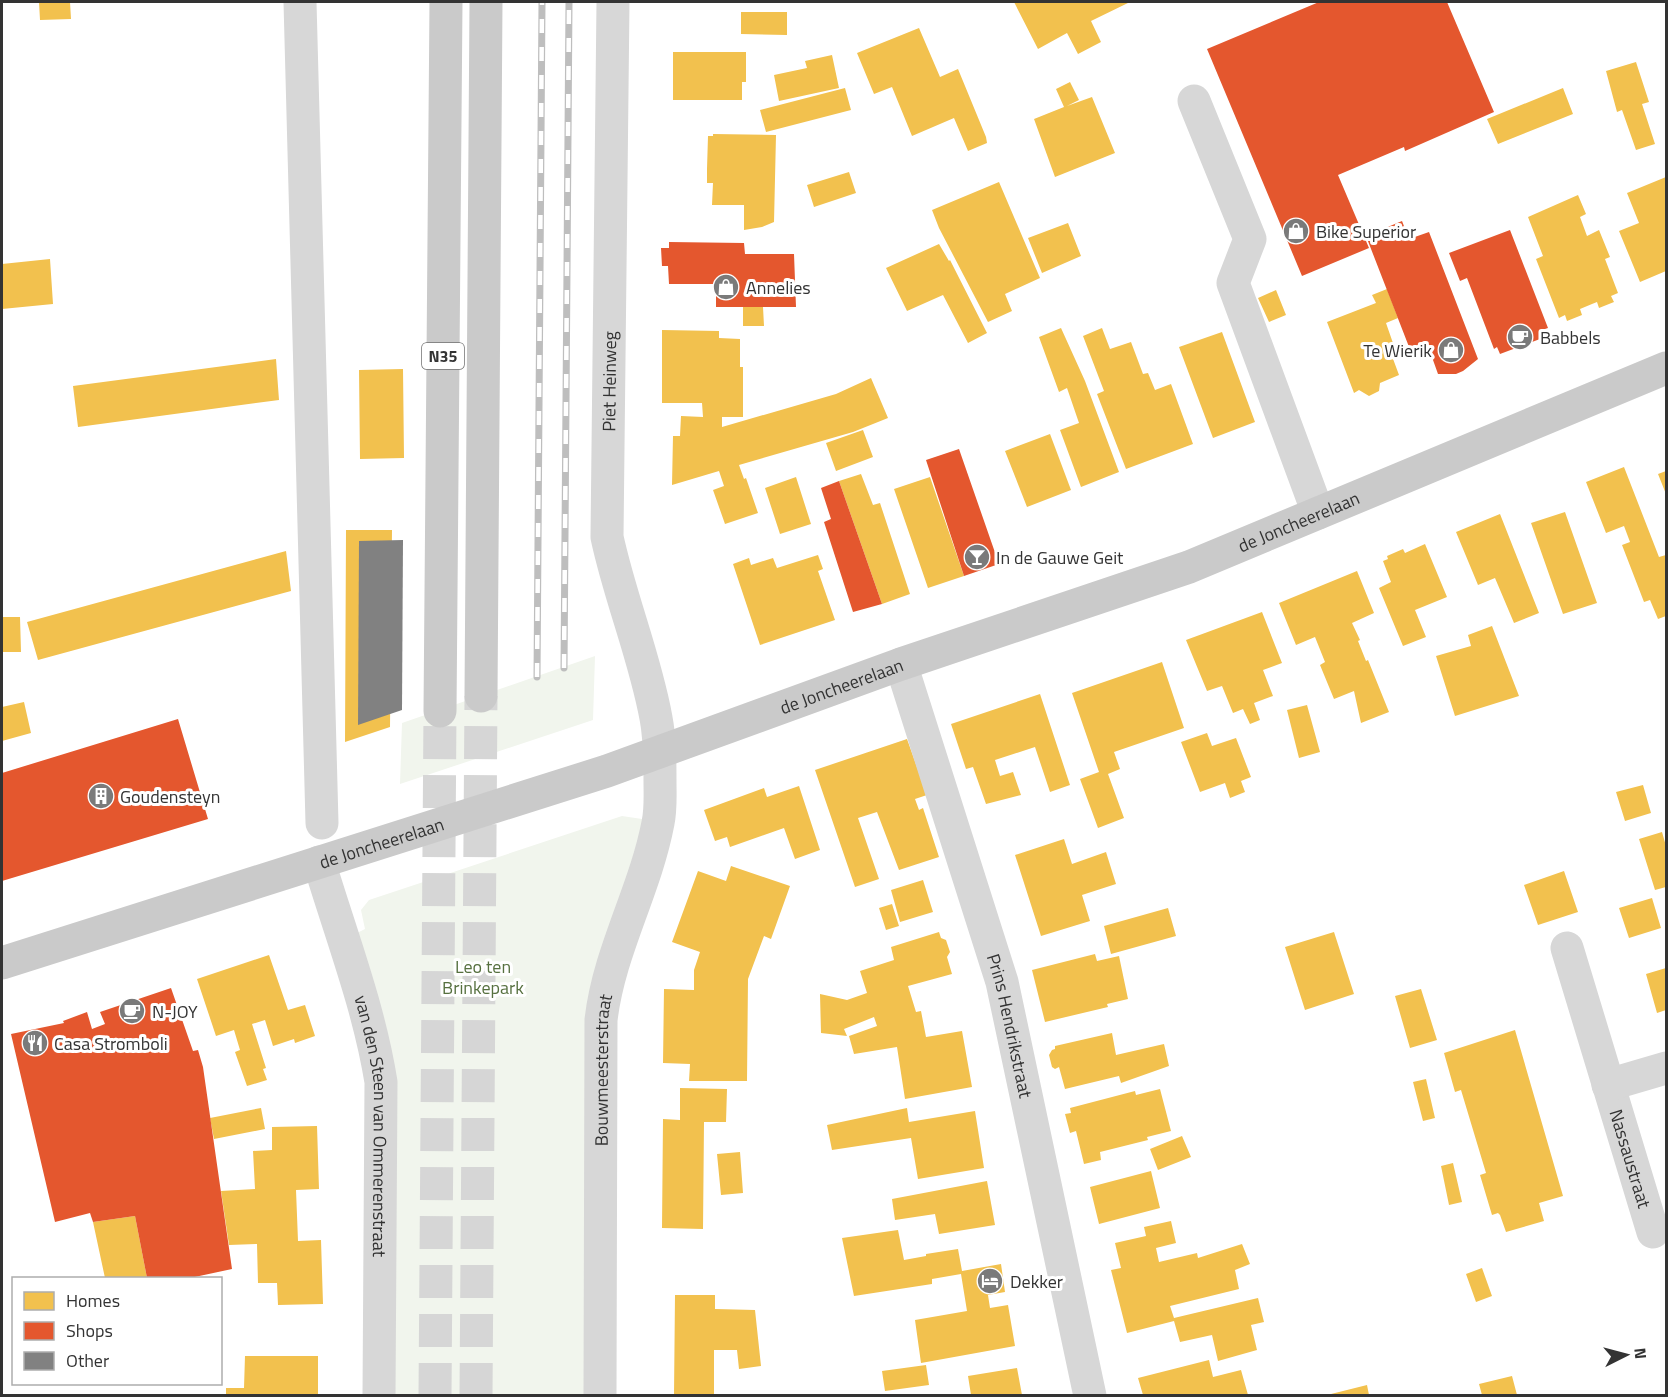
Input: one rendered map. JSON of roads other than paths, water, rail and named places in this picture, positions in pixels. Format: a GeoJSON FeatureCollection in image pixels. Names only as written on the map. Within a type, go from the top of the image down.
{"type":"FeatureCollection","features":[{"type":"Feature","properties":{"kind":"main road","name":"N35"},"geometry":{"type":"LineString","coordinates":[[440,711],[446,2]]}},
{"type":"Feature","properties":{"kind":"main road","name":"N35"},"geometry":{"type":"LineString","coordinates":[[482,696],[486,2]]}},
{"type":"Feature","properties":{"kind":"main road","name":"de Joncheerelaan"},"geometry":{"type":"LineString","coordinates":[[2,963],[661,753],[901,664],[1189,567],[1666,368]]}},
{"type":"Feature","properties":{"kind":"street"},"geometry":{"type":"LineString","coordinates":[[300,2],[322,823]]}},
{"type":"Feature","properties":{"kind":"street","name":"Piet Heinweg"},"geometry":{"type":"LineString","coordinates":[[613,2],[607,537],[656,717],[661,753]]}},
{"type":"Feature","properties":{"kind":"street"},"geometry":{"type":"LineString","coordinates":[[1194,101],[1250,239],[1233,283],[1318,513]]}},
{"type":"Feature","properties":{"kind":"street","name":"Prins Hendrikstraat"},"geometry":{"type":"LineString","coordinates":[[901,664],[1002,981],[1090,1395]]}},
{"type":"Feature","properties":{"kind":"street","name":"Bouwmeesterstraat"},"geometry":{"type":"LineString","coordinates":[[600,1395],[603,1010],[610,971],[652,852],[659,821],[661,753]]}},
{"type":"Feature","properties":{"kind":"street","name":"van den Steen van Ommerenstraat"},"geometry":{"type":"LineString","coordinates":[[319,862],[364,1006],[377,1054],[381,1082],[379,1395]]}},
{"type":"Feature","properties":{"kind":"street","name":"Nassaustraat"},"geometry":{"type":"LineString","coordinates":[[1567,948],[1653,1232]]}},
{"type":"Feature","properties":{"kind":"street","name":"Nassaustraat"},"geometry":{"type":"LineString","coordinates":[[1608,1085],[1666,1068]]}},
{"type":"Feature","properties":{"kind":"tunnel"},"geometry":{"type":"LineString","coordinates":[[476,1396],[481,696]]}},
{"type":"Feature","properties":{"kind":"tunnel"},"geometry":{"type":"LineString","coordinates":[[435,1396],[440,711]]}},
{"type":"Feature","properties":{"kind":"railway"},"geometry":{"type":"LineString","coordinates":[[537,677],[542,2]]}},
{"type":"Feature","properties":{"kind":"railway"},"geometry":{"type":"LineString","coordinates":[[564,668],[569,2]]}},
{"type":"Feature","properties":{"kind":"place","name":"Bike Superior"},"geometry":{"type":"Point","coordinates":[1296,231]}},
{"type":"Feature","properties":{"kind":"place","name":"Annelies"},"geometry":{"type":"Point","coordinates":[726,287]}},
{"type":"Feature","properties":{"kind":"place","name":"Babbels"},"geometry":{"type":"Point","coordinates":[1520,337]}},
{"type":"Feature","properties":{"kind":"place","name":"Te Wierik"},"geometry":{"type":"Point","coordinates":[1451,350]}},
{"type":"Feature","properties":{"kind":"place","name":"In de Gauwe Geit"},"geometry":{"type":"Point","coordinates":[977,557]}},
{"type":"Feature","properties":{"kind":"place","name":"Goudensteyn"},"geometry":{"type":"Point","coordinates":[101,796]}},
{"type":"Feature","properties":{"kind":"place","name":"N-JOY"},"geometry":{"type":"Point","coordinates":[132,1011]}},
{"type":"Feature","properties":{"kind":"place","name":"Casa Stromboli"},"geometry":{"type":"Point","coordinates":[35,1043]}},
{"type":"Feature","properties":{"kind":"place","name":"Dekker"},"geometry":{"type":"Point","coordinates":[990,1281]}},
{"type":"Feature","properties":{"kind":"park label","name":"Leo ten Brinkepark"},"geometry":{"type":"Point","coordinates":[483,976]}}]}
